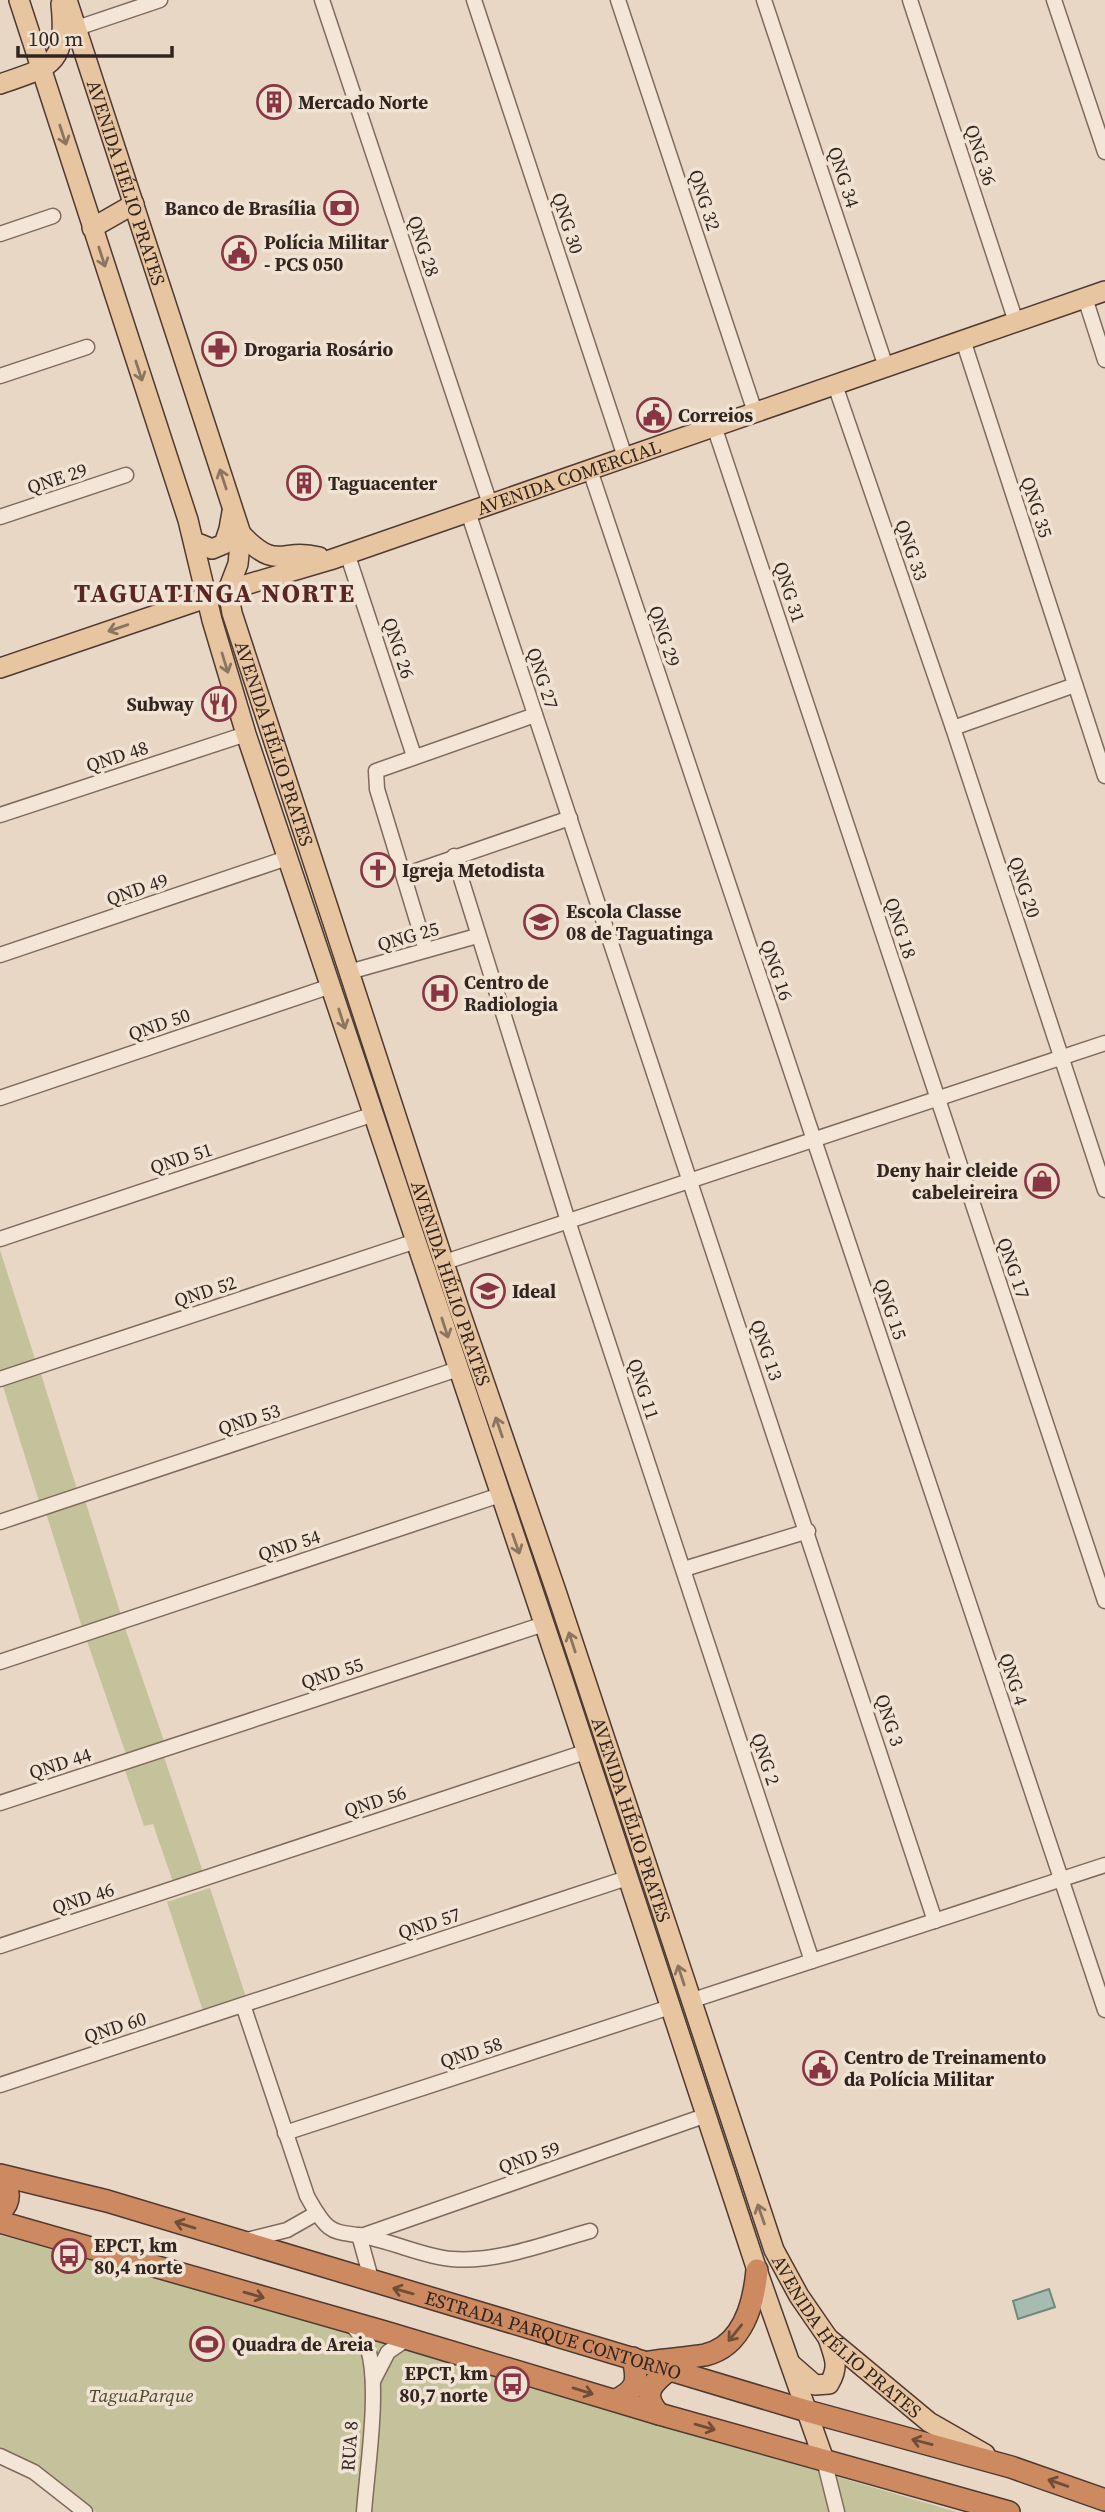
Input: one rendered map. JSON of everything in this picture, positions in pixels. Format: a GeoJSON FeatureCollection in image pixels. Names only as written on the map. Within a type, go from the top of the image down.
{"type":"FeatureCollection","features":[{"type":"Feature","properties":{"kind":"highway"},"geometry":{"type":"LineString","coordinates":[[0,2177],[7,2186],[8,2194],[7,2204],[0,2212]]}},
{"type":"Feature","properties":{"kind":"highway","name":"ESTRADA PARQUE CONTORNO"},"geometry":{"type":"LineString","coordinates":[[0,2177],[107,2201],[807,2411],[1011,2467],[1105,2500]]}},
{"type":"Feature","properties":{"kind":"highway"},"geometry":{"type":"LineString","coordinates":[[0,2222],[659,2414],[1009,2512]]}},
{"type":"Feature","properties":{"kind":"highway"},"geometry":{"type":"LineString","coordinates":[[616,2400],[631,2392],[636,2382],[639,2360],[707,2354],[722,2347],[734,2336],[749,2312],[757,2270]]}},
{"type":"Feature","properties":{"kind":"highway"},"geometry":{"type":"LineString","coordinates":[[659,2414],[650,2402],[649,2390],[669,2370]]}},
{"type":"Feature","properties":{"kind":"main road","name":"AVENIDA HÉLIO PRATES"},"geometry":{"type":"LineString","coordinates":[[19,0],[188,520],[206,598],[246,734],[562,1677],[757,2270],[824,2460]]}},
{"type":"Feature","properties":{"kind":"main road"},"geometry":{"type":"LineString","coordinates":[[0,85],[42,70],[55,57],[62,42],[60,0]]}},
{"type":"Feature","properties":{"kind":"main road","name":"AVENIDA HÉLIO PRATES"},"geometry":{"type":"LineString","coordinates":[[67,0],[241,534],[238,564],[229,590],[232,613],[458,1306],[774,2250],[799,2296],[828,2338],[929,2422],[1011,2467]]}},
{"type":"Feature","properties":{"kind":"main road"},"geometry":{"type":"LineString","coordinates":[[92,228],[134,204]]}},
{"type":"Feature","properties":{"kind":"main road","name":"AVENIDA COMERCIAL"},"geometry":{"type":"LineString","coordinates":[[229,590],[468,512],[1105,291]]}},
{"type":"Feature","properties":{"kind":"main road"},"geometry":{"type":"LineString","coordinates":[[200,544],[212,548],[223,544],[229,529],[232,508]]}},
{"type":"Feature","properties":{"kind":"main road"},"geometry":{"type":"LineString","coordinates":[[188,520],[214,574],[229,590]]}},
{"type":"Feature","properties":{"kind":"main road"},"geometry":{"type":"LineString","coordinates":[[241,534],[267,556],[339,556]]}},
{"type":"Feature","properties":{"kind":"main road"},"geometry":{"type":"LineString","coordinates":[[0,668],[206,598]]}},
{"type":"Feature","properties":{"kind":"main road"},"geometry":{"type":"LineString","coordinates":[[309,921],[315,914],[323,917],[333,951],[349,972]]}},
{"type":"Feature","properties":{"kind":"main road"},"geometry":{"type":"LineString","coordinates":[[416,1241],[424,1241],[429,1246],[450,1303],[455,1308],[458,1306]]}},
{"type":"Feature","properties":{"kind":"main road"},"geometry":{"type":"LineString","coordinates":[[562,1677],[575,1687],[593,1733],[609,1754]]}},
{"type":"Feature","properties":{"kind":"main road"},"geometry":{"type":"LineString","coordinates":[[790,2363],[815,2385],[829,2384],[836,2367],[828,2338]]}},
{"type":"Feature","properties":{"kind":"street"},"geometry":{"type":"LineString","coordinates":[[76,28],[160,0]]}},
{"type":"Feature","properties":{"kind":"street","name":"QNG 28"},"geometry":{"type":"LineString","coordinates":[[322,0],[491,504]]}},
{"type":"Feature","properties":{"kind":"street","name":"QNG 30"},"geometry":{"type":"LineString","coordinates":[[474,0],[625,457]]}},
{"type":"Feature","properties":{"kind":"street","name":"QNG 32"},"geometry":{"type":"LineString","coordinates":[[618,0],[755,412]]}},
{"type":"Feature","properties":{"kind":"street","name":"QNG 34"},"geometry":{"type":"LineString","coordinates":[[764,0],[886,367]]}},
{"type":"Feature","properties":{"kind":"street","name":"QNG 36"},"geometry":{"type":"LineString","coordinates":[[910,0],[1016,322]]}},
{"type":"Feature","properties":{"kind":"street"},"geometry":{"type":"LineString","coordinates":[[1054,0],[1105,152]]}},
{"type":"Feature","properties":{"kind":"street"},"geometry":{"type":"LineString","coordinates":[[0,234],[53,216]]}},
{"type":"Feature","properties":{"kind":"street"},"geometry":{"type":"LineString","coordinates":[[1084,298],[1105,360]]}},
{"type":"Feature","properties":{"kind":"street","name":"QNG 35"},"geometry":{"type":"LineString","coordinates":[[963,340],[1105,776]]}},
{"type":"Feature","properties":{"kind":"street"},"geometry":{"type":"LineString","coordinates":[[0,376],[87,347]]}},
{"type":"Feature","properties":{"kind":"street","name":"QNG 33"},"geometry":{"type":"LineString","coordinates":[[835,385],[953,728]]}},
{"type":"Feature","properties":{"kind":"street","name":"QNG 31"},"geometry":{"type":"LineString","coordinates":[[715,426],[829,770]]}},
{"type":"Feature","properties":{"kind":"street","name":"QNG 29"},"geometry":{"type":"LineString","coordinates":[[590,470],[704,814]]}},
{"type":"Feature","properties":{"kind":"street","name":"QNE 29"},"geometry":{"type":"LineString","coordinates":[[0,517],[126,475]]}},
{"type":"Feature","properties":{"kind":"street","name":"QNG 27"},"geometry":{"type":"LineString","coordinates":[[468,512],[582,856]]}},
{"type":"Feature","properties":{"kind":"street","name":"QNG 26"},"geometry":{"type":"LineString","coordinates":[[339,556],[414,756]]}},
{"type":"Feature","properties":{"kind":"street"},"geometry":{"type":"LineString","coordinates":[[953,728],[1075,685]]}},
{"type":"Feature","properties":{"kind":"street"},"geometry":{"type":"LineString","coordinates":[[426,950],[377,789],[375,774],[380,768],[536,715]]}},
{"type":"Feature","properties":{"kind":"street","name":"QNG 20"},"geometry":{"type":"LineString","coordinates":[[953,728],[1105,1189]]}},
{"type":"Feature","properties":{"kind":"street","name":"QND 48"},"geometry":{"type":"LineString","coordinates":[[0,815],[246,734]]}},
{"type":"Feature","properties":{"kind":"street","name":"QNG 18"},"geometry":{"type":"LineString","coordinates":[[829,770],[937,1098]]}},
{"type":"Feature","properties":{"kind":"street","name":"QNG 16"},"geometry":{"type":"LineString","coordinates":[[704,814],[814,1139]]}},
{"type":"Feature","properties":{"kind":"street"},"geometry":{"type":"LineString","coordinates":[[404,875],[569,818]]}},
{"type":"Feature","properties":{"kind":"street","name":"QNG 11"},"geometry":{"type":"LineString","coordinates":[[454,856],[568,1221],[684,1569]]}},
{"type":"Feature","properties":{"kind":"street","name":"QNG 13"},"geometry":{"type":"LineString","coordinates":[[582,856],[808,1531]]}},
{"type":"Feature","properties":{"kind":"street","name":"QND 49"},"geometry":{"type":"LineString","coordinates":[[0,956],[287,858]]}},
{"type":"Feature","properties":{"kind":"street","name":"QNG 25"},"geometry":{"type":"LineString","coordinates":[[349,972],[477,936]]}},
{"type":"Feature","properties":{"kind":"street","name":"QND 50"},"geometry":{"type":"LineString","coordinates":[[0,1098],[331,986]]}},
{"type":"Feature","properties":{"kind":"street"},"geometry":{"type":"LineString","coordinates":[[444,1262],[1105,1043]]}},
{"type":"Feature","properties":{"kind":"street","name":"QNG 17"},"geometry":{"type":"LineString","coordinates":[[937,1098],[1105,1601]]}},
{"type":"Feature","properties":{"kind":"street","name":"QND 51"},"geometry":{"type":"LineString","coordinates":[[0,1239],[374,1115]]}},
{"type":"Feature","properties":{"kind":"street","name":"QNG 15"},"geometry":{"type":"LineString","coordinates":[[814,1139],[932,1491]]}},
{"type":"Feature","properties":{"kind":"street","name":"QND 52"},"geometry":{"type":"LineString","coordinates":[[3,1378],[416,1241]]}},
{"type":"Feature","properties":{"kind":"street","name":"QND 53"},"geometry":{"type":"LineString","coordinates":[[0,1522],[458,1370]]}},
{"type":"Feature","properties":{"kind":"street","name":"QNG 4"},"geometry":{"type":"LineString","coordinates":[[932,1491],[1105,2010]]}},
{"type":"Feature","properties":{"kind":"street","name":"QND 54"},"geometry":{"type":"LineString","coordinates":[[0,1662],[500,1495]]}},
{"type":"Feature","properties":{"kind":"street"},"geometry":{"type":"LineString","coordinates":[[684,1569],[808,1531]]}},
{"type":"Feature","properties":{"kind":"street","name":"QNG 3"},"geometry":{"type":"LineString","coordinates":[[808,1531],[935,1920]]}},
{"type":"Feature","properties":{"kind":"street","name":"QNG 2"},"geometry":{"type":"LineString","coordinates":[[684,1569],[812,1961]]}},
{"type":"Feature","properties":{"kind":"street","name":"QND 55"},"geometry":{"type":"LineString","coordinates":[[132,1759],[544,1624]]}},
{"type":"Feature","properties":{"kind":"street","name":"QND 56"},"geometry":{"type":"LineString","coordinates":[[178,1887],[585,1752]]}},
{"type":"Feature","properties":{"kind":"street","name":"QND 44"},"geometry":{"type":"LineString","coordinates":[[0,1803],[132,1759]]}},
{"type":"Feature","properties":{"kind":"street"},"geometry":{"type":"LineString","coordinates":[[690,2001],[1105,1865]]}},
{"type":"Feature","properties":{"kind":"street","name":"QND 57"},"geometry":{"type":"LineString","coordinates":[[243,2005],[628,1878]]}},
{"type":"Feature","properties":{"kind":"street","name":"QND 46"},"geometry":{"type":"LineString","coordinates":[[0,1946],[178,1887]]}},
{"type":"Feature","properties":{"kind":"street"},"geometry":{"type":"LineString","coordinates":[[243,2005],[307,2196],[332,2231],[344,2235],[362,2235],[428,2254],[464,2260],[509,2253],[590,2231]]}},
{"type":"Feature","properties":{"kind":"street","name":"QND 60"},"geometry":{"type":"LineString","coordinates":[[0,2085],[243,2005]]}},
{"type":"Feature","properties":{"kind":"street","name":"QND 58"},"geometry":{"type":"LineString","coordinates":[[285,2133],[670,2007]]}},
{"type":"Feature","properties":{"kind":"street","name":"QND 59"},"geometry":{"type":"LineString","coordinates":[[362,2235],[706,2115]]}},
{"type":"Feature","properties":{"kind":"street"},"geometry":{"type":"LineString","coordinates":[[239,2241],[287,2231],[317,2213]]}},
{"type":"Feature","properties":{"kind":"street"},"geometry":{"type":"LineString","coordinates":[[362,2235],[372,2282]]}},
{"type":"Feature","properties":{"kind":"street"},"geometry":{"type":"LineString","coordinates":[[349,2323],[369,2351],[373,2382]]}},
{"type":"Feature","properties":{"kind":"street"},"geometry":{"type":"LineString","coordinates":[[373,2382],[388,2352],[407,2339]]}},
{"type":"Feature","properties":{"kind":"street","name":"RUA 8"},"geometry":{"type":"LineString","coordinates":[[363,2512],[373,2382]]}},
{"type":"Feature","properties":{"kind":"street"},"geometry":{"type":"LineString","coordinates":[[0,2456],[44,2478],[85,2512]]}},
{"type":"Feature","properties":{"kind":"street"},"geometry":{"type":"LineString","coordinates":[[824,2460],[837,2512]]}},
{"type":"Feature","properties":{"kind":"green space"},"geometry":{"type":"Polygon","coordinates":[[[0,1250],[36,1362],[0,1374],[0,1250]]]}},
{"type":"Feature","properties":{"kind":"green space"},"geometry":{"type":"Polygon","coordinates":[[[40,1371],[77,1489],[39,1501],[2,1383],[40,1371]]]}},
{"type":"Feature","properties":{"kind":"green space"},"geometry":{"type":"Polygon","coordinates":[[[85,1500],[122,1618],[83,1630],[46,1513],[85,1500]]]}},
{"type":"Feature","properties":{"kind":"green space"},"geometry":{"type":"Polygon","coordinates":[[[125,1628],[164,1741],[126,1754],[87,1641],[125,1628]]]}},
{"type":"Feature","properties":{"kind":"green space"},"geometry":{"type":"Polygon","coordinates":[[[163,1754],[203,1872],[173,1882],[153,1824],[144,1826],[124,1767],[163,1754]]]}},
{"type":"Feature","properties":{"kind":"green space"},"geometry":{"type":"Polygon","coordinates":[[[210,1888],[246,1997],[203,2011],[167,1902],[210,1888]]]}},
{"type":"Feature","properties":{"kind":"green space","name":"TaguaParque"},"geometry":{"type":"Polygon","coordinates":[[[0,2235],[145,2274],[957,2512],[96,2512],[42,2467],[0,2448],[0,2235]]]}},
{"type":"Feature","properties":{"kind":"shaded area"},"geometry":{"type":"Polygon","coordinates":[[[1049,2289],[1055,2307],[1018,2319],[1013,2301],[1049,2289]]]}},
{"type":"Feature","properties":{"kind":"place","name":"Mercado Norte"},"geometry":{"type":"Point","coordinates":[274,102]}},
{"type":"Feature","properties":{"kind":"place","name":"Banco de Brasília"},"geometry":{"type":"Point","coordinates":[341,208]}},
{"type":"Feature","properties":{"kind":"place","name":"Polícia Militar - PCS 050"},"geometry":{"type":"Point","coordinates":[239,253]}},
{"type":"Feature","properties":{"kind":"place","name":"Drogaria Rosário"},"geometry":{"type":"Point","coordinates":[219,349]}},
{"type":"Feature","properties":{"kind":"place","name":"Correios"},"geometry":{"type":"Point","coordinates":[654,415]}},
{"type":"Feature","properties":{"kind":"place","name":"Taguacenter"},"geometry":{"type":"Point","coordinates":[304,483]}},
{"type":"Feature","properties":{"kind":"place","name":"Subway"},"geometry":{"type":"Point","coordinates":[219,704]}},
{"type":"Feature","properties":{"kind":"place","name":"Igreja Metodista"},"geometry":{"type":"Point","coordinates":[378,870]}},
{"type":"Feature","properties":{"kind":"place","name":"Escola Classe 08 de Taguatinga"},"geometry":{"type":"Point","coordinates":[541,922]}},
{"type":"Feature","properties":{"kind":"place","name":"Centro de Radiologia"},"geometry":{"type":"Point","coordinates":[440,993]}},
{"type":"Feature","properties":{"kind":"place","name":"Deny hair cleide cabeleireira"},"geometry":{"type":"Point","coordinates":[1042,1181]}},
{"type":"Feature","properties":{"kind":"place","name":"Ideal"},"geometry":{"type":"Point","coordinates":[488,1291]}},
{"type":"Feature","properties":{"kind":"place","name":"Centro de Treinamento da Polícia Militar"},"geometry":{"type":"Point","coordinates":[820,2068]}},
{"type":"Feature","properties":{"kind":"place","name":"EPCT, km 80,4 norte"},"geometry":{"type":"Point","coordinates":[69,2256]}},
{"type":"Feature","properties":{"kind":"place","name":"Quadra de Areia"},"geometry":{"type":"Point","coordinates":[207,2344]}},
{"type":"Feature","properties":{"kind":"place","name":"EPCT, km 80,7 norte"},"geometry":{"type":"Point","coordinates":[512,2384]}},
{"type":"Feature","properties":{"kind":"district","name":"TAGUATINGA NORTE"},"geometry":{"type":"Point","coordinates":[215,593]}}]}
